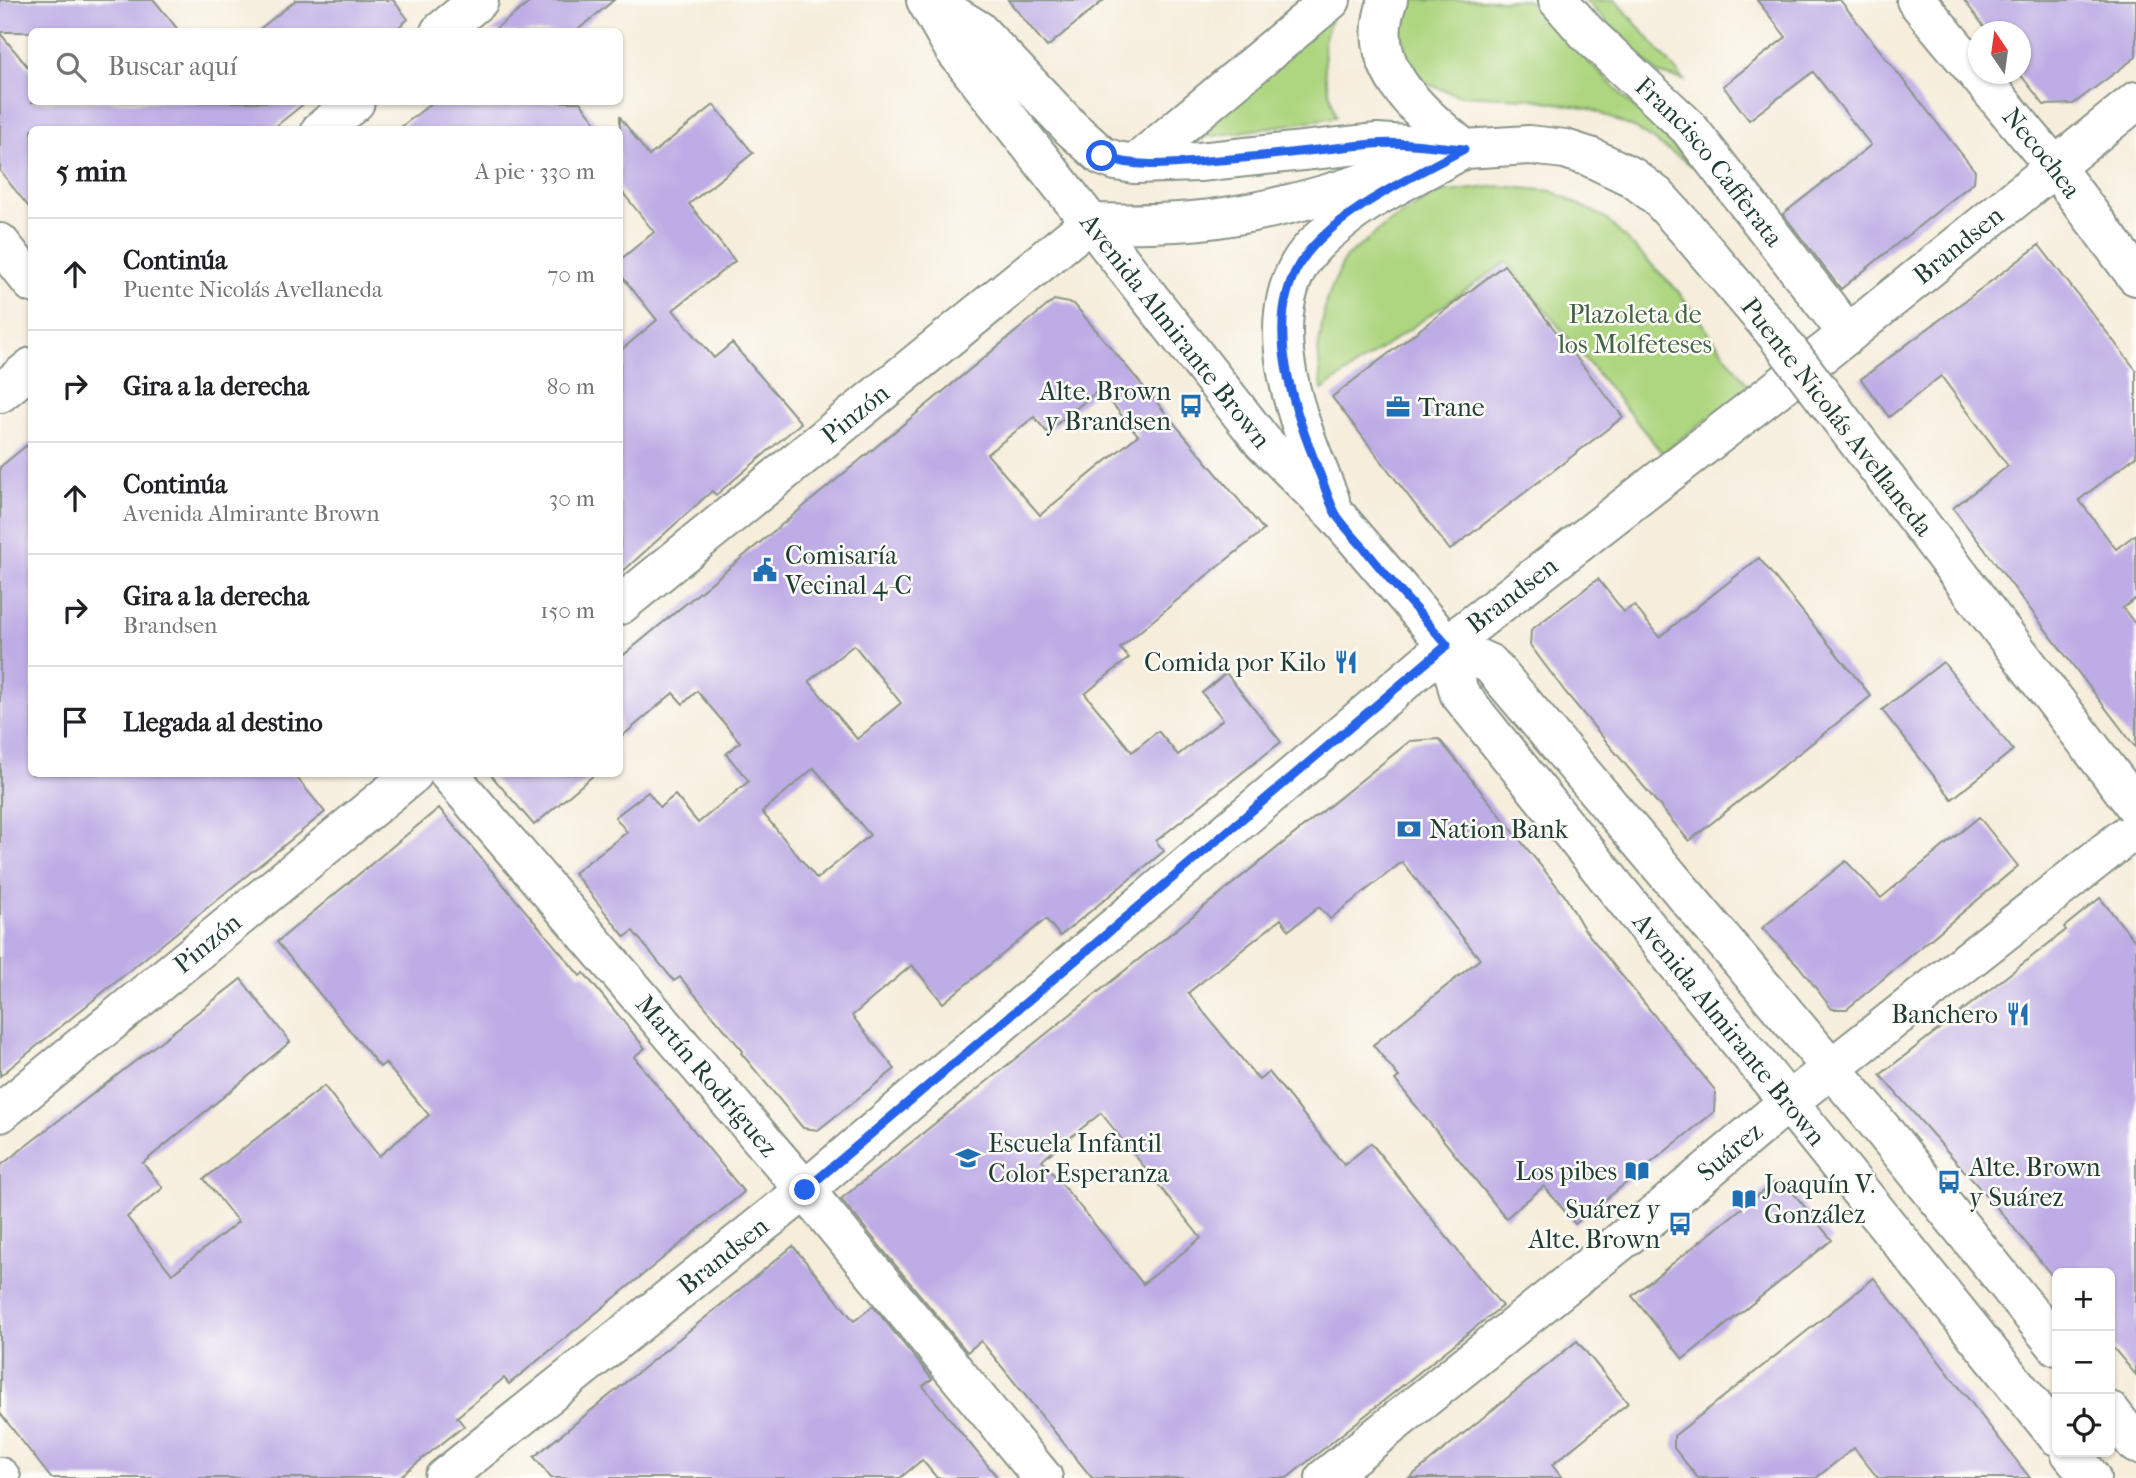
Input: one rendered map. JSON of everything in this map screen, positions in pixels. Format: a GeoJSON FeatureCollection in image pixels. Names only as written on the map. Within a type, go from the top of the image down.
{"type":"FeatureCollection","features":[{"type":"Feature","properties":{"kind":"street"},"geometry":{"type":"LineString","coordinates":[[445,28],[479,0]]}},
{"type":"Feature","properties":{"kind":"street","name":"Avenida Almirante Brown"},"geometry":{"type":"LineString","coordinates":[[928,0],[978,30],[1071,128],[1102,156],[1116,162],[1135,164]]}},
{"type":"Feature","properties":{"kind":"street","name":"Avenida Almirante Brown"},"geometry":{"type":"LineString","coordinates":[[928,0],[954,48],[1263,442],[1336,515],[1447,645],[1490,664],[1831,1070],[2052,1340]]}},
{"type":"Feature","properties":{"kind":"street"},"geometry":{"type":"LineString","coordinates":[[1135,164],[1331,0]]}},
{"type":"Feature","properties":{"kind":"street"},"geometry":{"type":"LineString","coordinates":[[1336,515],[1307,441],[1286,365],[1282,325],[1291,284],[1300,264],[1313,247],[1360,207],[1464,149],[1417,108],[1389,69],[1381,36],[1383,11],[1388,0]]}},
{"type":"Feature","properties":{"kind":"street","name":"Francisco Cafferata"},"geometry":{"type":"LineString","coordinates":[[1558,0],[1587,33],[1688,127],[1848,334]]}},
{"type":"Feature","properties":{"kind":"street","name":"Necochea"},"geometry":{"type":"LineString","coordinates":[[1916,0],[2054,166],[2136,276]]}},
{"type":"Feature","properties":{"kind":"street","name":"Brandsen"},"geometry":{"type":"LineString","coordinates":[[444,1478],[805,1190],[1447,645],[1848,334],[2136,100]]}},
{"type":"Feature","properties":{"kind":"street"},"geometry":{"type":"LineString","coordinates":[[326,126],[351,105]]}},
{"type":"Feature","properties":{"kind":"street","name":"Puente Nicolás Avellaneda"},"geometry":{"type":"LineString","coordinates":[[1135,164],[1212,161],[1377,144],[1464,149],[1511,145],[1565,149],[1590,157],[1632,177],[1657,196],[1685,226],[1775,333],[2136,807]]}},
{"type":"Feature","properties":{"kind":"street","name":"Puente Nicolás Avellaneda"},"geometry":{"type":"LineString","coordinates":[[1089,223],[1135,224],[1218,218],[1286,205],[1353,187],[1464,149]]}},
{"type":"Feature","properties":{"kind":"street","name":"Pinzón"},"geometry":{"type":"LineString","coordinates":[[623,603],[1089,223]]}},
{"type":"Feature","properties":{"kind":"street"},"geometry":{"type":"LineString","coordinates":[[0,243],[28,278]]}},
{"type":"Feature","properties":{"kind":"street"},"geometry":{"type":"LineString","coordinates":[[0,393],[28,371]]}},
{"type":"Feature","properties":{"kind":"street","name":"Avenida Almirante Brown"},"geometry":{"type":"LineString","coordinates":[[1447,645],[1459,693],[2052,1430]]}},
{"type":"Feature","properties":{"kind":"street","name":"Pinzón"},"geometry":{"type":"LineString","coordinates":[[0,1113],[409,777]]}},
{"type":"Feature","properties":{"kind":"street","name":"Martín Rodríguez"},"geometry":{"type":"LineString","coordinates":[[452,777],[805,1190],[1043,1478]]}},
{"type":"Feature","properties":{"kind":"street","name":"Suárez"},"geometry":{"type":"LineString","coordinates":[[1325,1478],[1665,1206],[1787,1103],[2136,828]]}},
{"type":"Feature","properties":{"kind":"street"},"geometry":{"type":"LineString","coordinates":[[2115,1418],[2136,1444]]}},
{"type":"Feature","properties":{"kind":"street"},"geometry":{"type":"LineString","coordinates":[[2074,1457],[2091,1478]]}},
{"type":"Feature","properties":{"kind":"green space"},"geometry":{"type":"Polygon","coordinates":[[[1407,0],[1527,0],[1694,167],[1636,129],[1590,109],[1528,98],[1458,95],[1424,83],[1407,60],[1399,24],[1407,0]]]}},
{"type":"Feature","properties":{"kind":"green space"},"geometry":{"type":"Polygon","coordinates":[[[1585,0],[1616,0],[1684,80],[1657,73],[1585,0]]]}},
{"type":"Feature","properties":{"kind":"green space"},"geometry":{"type":"Polygon","coordinates":[[[1333,13],[1324,41],[1325,75],[1336,117],[1189,140],[1333,13]]]}},
{"type":"Feature","properties":{"kind":"green space","name":"Plazoleta de los Molfeteses"},"geometry":{"type":"Polygon","coordinates":[[[1500,186],[1552,191],[1604,217],[1677,290],[1750,388],[1662,453],[1506,262],[1322,390],[1318,350],[1326,301],[1345,258],[1387,224],[1437,193],[1500,186]]]}},
{"type":"Feature","properties":{"kind":"building"},"geometry":{"type":"Polygon","coordinates":[[[0,0],[154,0],[177,28],[28,28],[28,32],[0,32],[0,0]]]}},
{"type":"Feature","properties":{"kind":"building"},"geometry":{"type":"Polygon","coordinates":[[[296,0],[393,0],[408,19],[398,28],[261,28],[296,0]]]}},
{"type":"Feature","properties":{"kind":"building"},"geometry":{"type":"Polygon","coordinates":[[[533,0],[614,0],[580,28],[496,28],[533,0]]]}},
{"type":"Feature","properties":{"kind":"building"},"geometry":{"type":"Polygon","coordinates":[[[1008,0],[1104,0],[1047,47],[1008,0]]]}},
{"type":"Feature","properties":{"kind":"building"},"geometry":{"type":"Polygon","coordinates":[[[1757,0],[1840,0],[1975,171],[1974,182],[1841,289],[1783,214],[1871,145],[1813,72],[1749,120],[1723,86],[1786,37],[1757,0]]]}},
{"type":"Feature","properties":{"kind":"building"},"geometry":{"type":"Polygon","coordinates":[[[1964,0],[2136,0],[2136,57],[2073,104],[2044,105],[2028,84],[2031,84],[2031,21],[1980,21],[1964,0]]]}},
{"type":"Feature","properties":{"kind":"building"},"geometry":{"type":"Polygon","coordinates":[[[0,33],[28,67],[28,105],[302,105],[276,126],[28,126],[28,206],[0,171],[0,33]]]}},
{"type":"Feature","properties":{"kind":"building"},"geometry":{"type":"Polygon","coordinates":[[[429,105],[582,105],[599,126],[402,126],[429,105]]]}},
{"type":"Feature","properties":{"kind":"building"},"geometry":{"type":"Polygon","coordinates":[[[714,105],[753,153],[689,204],[735,261],[673,310],[714,358],[732,343],[801,423],[716,495],[712,491],[623,571],[623,348],[657,320],[623,278],[623,258],[654,232],[623,193],[623,126],[620,126],[620,117],[649,156],[714,105]]]}},
{"type":"Feature","properties":{"kind":"building"},"geometry":{"type":"Polygon","coordinates":[[[2039,245],[2136,370],[2136,456],[2079,500],[2116,549],[2136,534],[2136,598],[2123,608],[2136,625],[2136,748],[1953,508],[2008,466],[1941,376],[1889,417],[1861,379],[2039,245]]]}},
{"type":"Feature","properties":{"kind":"building","name":"Trane"},"geometry":{"type":"Polygon","coordinates":[[[1504,265],[1623,417],[1450,550],[1332,397],[1504,265]]]}},
{"type":"Feature","properties":{"kind":"building"},"geometry":{"type":"Polygon","coordinates":[[[1054,300],[1074,304],[1264,530],[1120,648],[1129,658],[1085,694],[1132,752],[1158,731],[1178,755],[1223,719],[1202,693],[1226,673],[1281,742],[1156,841],[1164,851],[1060,936],[1046,919],[943,1003],[912,965],[852,1016],[895,1069],[818,1130],[803,1128],[741,1053],[743,1051],[680,977],[674,981],[633,931],[625,937],[574,873],[627,832],[615,817],[648,792],[660,807],[675,795],[698,823],[749,781],[726,754],[740,742],[697,691],[683,704],[673,693],[623,735],[623,656],[1054,300]],[[1100,389],[1047,432],[1034,417],[987,454],[1040,515],[1138,435],[1100,389]],[[854,645],[809,681],[857,739],[901,703],[854,645]],[[814,768],[762,812],[817,879],[870,835],[814,768]]]}},
{"type":"Feature","properties":{"kind":"building"},"geometry":{"type":"Polygon","coordinates":[[[28,444],[28,777],[296,777],[325,812],[0,1076],[0,467],[28,444]]]}},
{"type":"Feature","properties":{"kind":"building"},"geometry":{"type":"Polygon","coordinates":[[[1759,558],[1871,696],[1689,841],[1566,693],[1530,645],[1531,630],[1598,579],[1624,612],[1634,605],[1659,637],[1759,558]]]}},
{"type":"Feature","properties":{"kind":"building"},"geometry":{"type":"Polygon","coordinates":[[[1943,662],[2013,750],[1952,799],[1882,710],[1943,662]]]}},
{"type":"Feature","properties":{"kind":"building"},"geometry":{"type":"Polygon","coordinates":[[[1439,739],[1565,896],[1584,929],[1715,1090],[1714,1112],[1575,1224],[1544,1186],[1506,1218],[1395,1080],[1399,1077],[1373,1045],[1480,959],[1402,862],[1330,919],[1319,907],[1289,930],[1281,919],[1188,993],[1259,1080],[1269,1072],[1344,1165],[1371,1143],[1502,1306],[1287,1478],[1092,1478],[981,1341],[967,1352],[841,1199],[1410,741],[1439,739]],[[1101,1113],[1042,1160],[1143,1284],[1201,1238],[1101,1113]]]}},
{"type":"Feature","properties":{"kind":"building"},"geometry":{"type":"Polygon","coordinates":[[[493,777],[591,777],[534,825],[493,777]]]}},
{"type":"Feature","properties":{"kind":"building"},"geometry":{"type":"Polygon","coordinates":[[[439,808],[580,976],[584,973],[645,1048],[634,1057],[744,1192],[509,1384],[504,1378],[457,1417],[464,1426],[398,1478],[51,1478],[0,1413],[0,1166],[241,979],[290,1042],[143,1163],[163,1188],[127,1217],[172,1274],[238,1222],[204,1179],[324,1086],[379,1156],[429,1115],[385,1063],[380,1067],[277,942],[439,808]]]}},
{"type":"Feature","properties":{"kind":"building"},"geometry":{"type":"Polygon","coordinates":[[[1979,817],[2018,866],[1847,1009],[1832,1009],[1798,965],[1762,928],[1846,861],[1881,898],[1979,817]]]}},
{"type":"Feature","properties":{"kind":"building"},"geometry":{"type":"Polygon","coordinates":[[[2100,898],[2136,942],[2136,1375],[2115,1350],[2115,1268],[2052,1268],[2052,1276],[2005,1217],[1880,1075],[2066,930],[2064,927],[2100,898]]]}},
{"type":"Feature","properties":{"kind":"building"},"geometry":{"type":"Polygon","coordinates":[[[1773,1183],[1786,1184],[1832,1240],[1683,1359],[1632,1296],[1773,1183]]]}},
{"type":"Feature","properties":{"kind":"building"},"geometry":{"type":"Polygon","coordinates":[[[793,1246],[854,1321],[873,1306],[932,1379],[923,1386],[998,1478],[937,1478],[922,1460],[900,1478],[551,1478],[534,1457],[793,1246]]]}},
{"type":"Feature","properties":{"kind":"building"},"geometry":{"type":"Polygon","coordinates":[[[1874,1278],[2030,1478],[1878,1478],[1854,1448],[1816,1478],[1698,1478],[1674,1448],[1674,1436],[1874,1278]]]}},
{"type":"Feature","properties":{"kind":"building"},"geometry":{"type":"Polygon","coordinates":[[[1577,1341],[1628,1403],[1552,1465],[1562,1478],[1409,1478],[1577,1341]]]}},
{"type":"Feature","properties":{"kind":"place","name":"Alte. Brown y Brandsen"},"geometry":{"type":"Point","coordinates":[1191,406]}},
{"type":"Feature","properties":{"kind":"place","name":"Trane"},"geometry":{"type":"Point","coordinates":[1398,407]}},
{"type":"Feature","properties":{"kind":"place","name":"Comisaría Vecinal 4-C"},"geometry":{"type":"Point","coordinates":[765,570]}},
{"type":"Feature","properties":{"kind":"place","name":"Comida por Kilo"},"geometry":{"type":"Point","coordinates":[1346,662]}},
{"type":"Feature","properties":{"kind":"place","name":"Nation Bank"},"geometry":{"type":"Point","coordinates":[1409,829]}},
{"type":"Feature","properties":{"kind":"place","name":"Banchero"},"geometry":{"type":"Point","coordinates":[2018,1014]}},
{"type":"Feature","properties":{"kind":"place","name":"Escuela Infantil Color Esperanza"},"geometry":{"type":"Point","coordinates":[968,1158]}},
{"type":"Feature","properties":{"kind":"place","name":"Los pibes"},"geometry":{"type":"Point","coordinates":[1637,1171]}},
{"type":"Feature","properties":{"kind":"place","name":"Alte. Brown y Suárez"},"geometry":{"type":"Point","coordinates":[1949,1182]}},
{"type":"Feature","properties":{"kind":"place","name":"Joaquín V. González"},"geometry":{"type":"Point","coordinates":[1744,1199]}},
{"type":"Feature","properties":{"kind":"place","name":"Suárez y Alte. Brown"},"geometry":{"type":"Point","coordinates":[1680,1224]}},
{"type":"Feature","properties":{"kind":"route"},"geometry":{"type":"LineString","coordinates":[[805,1190],[1447,645],[1336,515],[1307,441],[1292,389],[1286,365],[1282,325],[1291,284],[1300,264],[1313,247],[1360,207],[1464,149],[1377,144],[1161,164],[1116,162],[1102,156]]}}]}
